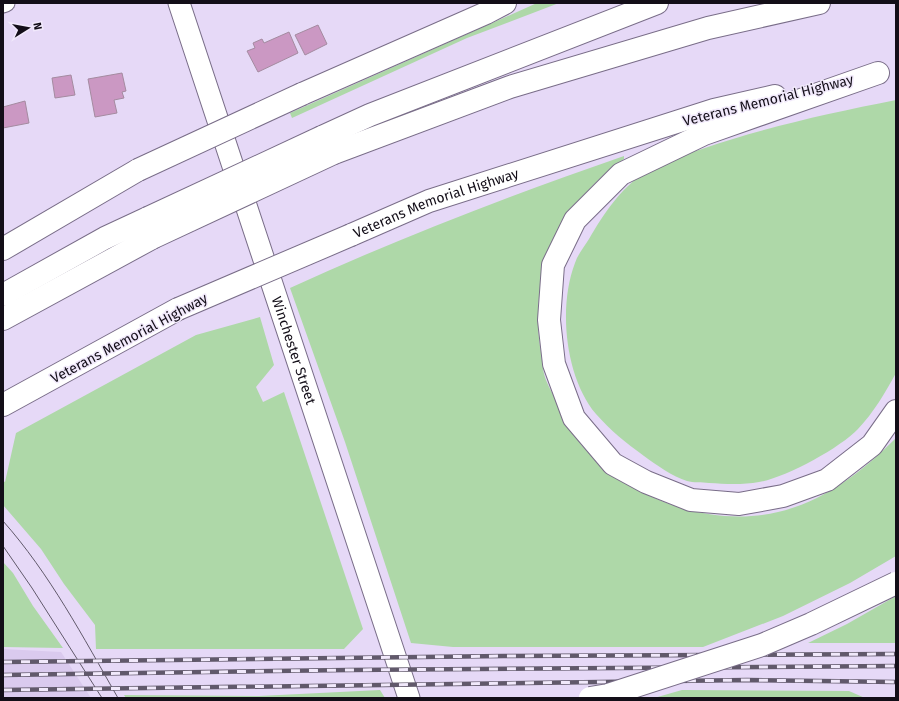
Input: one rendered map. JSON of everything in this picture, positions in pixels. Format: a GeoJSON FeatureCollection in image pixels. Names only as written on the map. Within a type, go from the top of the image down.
{"type":"FeatureCollection","features":[{"type":"Feature","properties":{"kind":"highway"},"geometry":{"type":"LineString","coordinates":[[3,249],[138,170],[302,94],[486,13],[505,3]]}},
{"type":"Feature","properties":{"kind":"highway"},"geometry":{"type":"LineString","coordinates":[[328,145],[370,115],[657,3]]}},
{"type":"Feature","properties":{"kind":"highway"},"geometry":{"type":"LineString","coordinates":[[3,319],[150,228],[328,145],[510,87],[708,28],[819,3]]}},
{"type":"Feature","properties":{"kind":"highway"},"geometry":{"type":"LineString","coordinates":[[887,72],[704,134],[621,174],[575,220],[553,265],[549,320],[554,364],[574,418],[613,464],[646,482],[691,500],[740,504],[783,496],[827,480],[872,445],[896,411]]}},
{"type":"Feature","properties":{"kind":"highway","name":"Veterans Memorial Highway"},"geometry":{"type":"LineString","coordinates":[[3,405],[178,309],[429,201],[714,110],[887,72]]}},
{"type":"Feature","properties":{"kind":"highway"},"geometry":{"type":"LineString","coordinates":[[3,294],[105,238],[150,228]]}},
{"type":"Feature","properties":{"kind":"highway"},"geometry":{"type":"LineString","coordinates":[[590,698],[608,695],[762,645],[811,624],[896,583]]}},
{"type":"Feature","properties":{"kind":"main road","name":"Winchester Street"},"geometry":{"type":"LineString","coordinates":[[179,3],[409,698]]}},
{"type":"Feature","properties":{"kind":"shaded area"},"geometry":{"type":"Polygon","coordinates":[[[3,649],[61,652],[91,698],[3,698],[3,649]]]}},
{"type":"Feature","properties":{"kind":"green space"},"geometry":{"type":"Polygon","coordinates":[[[537,3],[559,3],[467,38],[292,118],[290,113],[537,3]]]}},
{"type":"Feature","properties":{"kind":"green space"},"geometry":{"type":"Polygon","coordinates":[[[896,100],[896,373],[883,395],[864,423],[850,437],[812,461],[783,475],[753,483],[721,484],[687,481],[664,470],[625,441],[601,420],[586,399],[577,381],[571,362],[566,320],[570,281],[576,260],[581,251],[606,212],[627,187],[635,179],[658,165],[726,141],[774,127],[822,115],[896,100]]]}},
{"type":"Feature","properties":{"kind":"green space"},"geometry":{"type":"Polygon","coordinates":[[[624,156],[624,159],[602,176],[568,217],[555,240],[546,265],[540,291],[538,318],[544,372],[546,380],[574,435],[587,451],[606,468],[627,483],[650,496],[675,506],[701,513],[726,516],[752,516],[778,512],[812,500],[857,473],[896,438],[896,556],[850,583],[783,616],[703,647],[453,647],[411,643],[345,442],[290,288],[372,252],[456,218],[539,186],[624,156]]]}},
{"type":"Feature","properties":{"kind":"green space"},"geometry":{"type":"Polygon","coordinates":[[[260,317],[274,365],[256,387],[263,402],[284,392],[363,629],[344,649],[96,649],[95,625],[64,584],[41,549],[3,505],[3,481],[5,482],[16,433],[196,335],[260,317]]]}},
{"type":"Feature","properties":{"kind":"green space"},"geometry":{"type":"Polygon","coordinates":[[[3,562],[13,573],[33,606],[63,648],[3,647],[3,562]]]}},
{"type":"Feature","properties":{"kind":"green space"},"geometry":{"type":"Polygon","coordinates":[[[896,596],[896,643],[808,643],[847,624],[896,596]]]}},
{"type":"Feature","properties":{"kind":"green space"},"geometry":{"type":"Polygon","coordinates":[[[380,690],[385,698],[126,698],[124,695],[259,696],[380,690]]]}},
{"type":"Feature","properties":{"kind":"green space"},"geometry":{"type":"Polygon","coordinates":[[[682,690],[849,691],[865,698],[654,698],[682,690]]]}},
{"type":"Feature","properties":{"kind":"building"},"geometry":{"type":"Polygon","coordinates":[[[318,25],[327,44],[305,55],[295,35],[318,25]]]}},
{"type":"Feature","properties":{"kind":"building"},"geometry":{"type":"Polygon","coordinates":[[[289,32],[298,53],[258,72],[247,51],[255,48],[253,43],[262,39],[264,43],[289,32]]]}},
{"type":"Feature","properties":{"kind":"building"},"geometry":{"type":"Polygon","coordinates":[[[122,73],[126,91],[122,92],[124,98],[114,100],[117,113],[95,117],[88,79],[122,73]]]}},
{"type":"Feature","properties":{"kind":"building"},"geometry":{"type":"Polygon","coordinates":[[[71,75],[75,95],[55,98],[52,78],[71,75]]]}},
{"type":"Feature","properties":{"kind":"building"},"geometry":{"type":"Polygon","coordinates":[[[25,101],[29,123],[3,128],[3,107],[25,101]]]}},
{"type":"Feature","properties":{"kind":"tram line"},"geometry":{"type":"LineString","coordinates":[[3,521],[20,541],[51,584],[79,629],[118,698]]}},
{"type":"Feature","properties":{"kind":"tram line"},"geometry":{"type":"LineString","coordinates":[[3,546],[32,588],[102,698]]}},
{"type":"Feature","properties":{"kind":"railway"},"geometry":{"type":"LineString","coordinates":[[3,662],[504,656],[896,654]]}},
{"type":"Feature","properties":{"kind":"railway"},"geometry":{"type":"LineString","coordinates":[[3,675],[349,670],[896,666]]}},
{"type":"Feature","properties":{"kind":"railway"},"geometry":{"type":"LineString","coordinates":[[3,690],[747,680],[896,682]]}}]}
